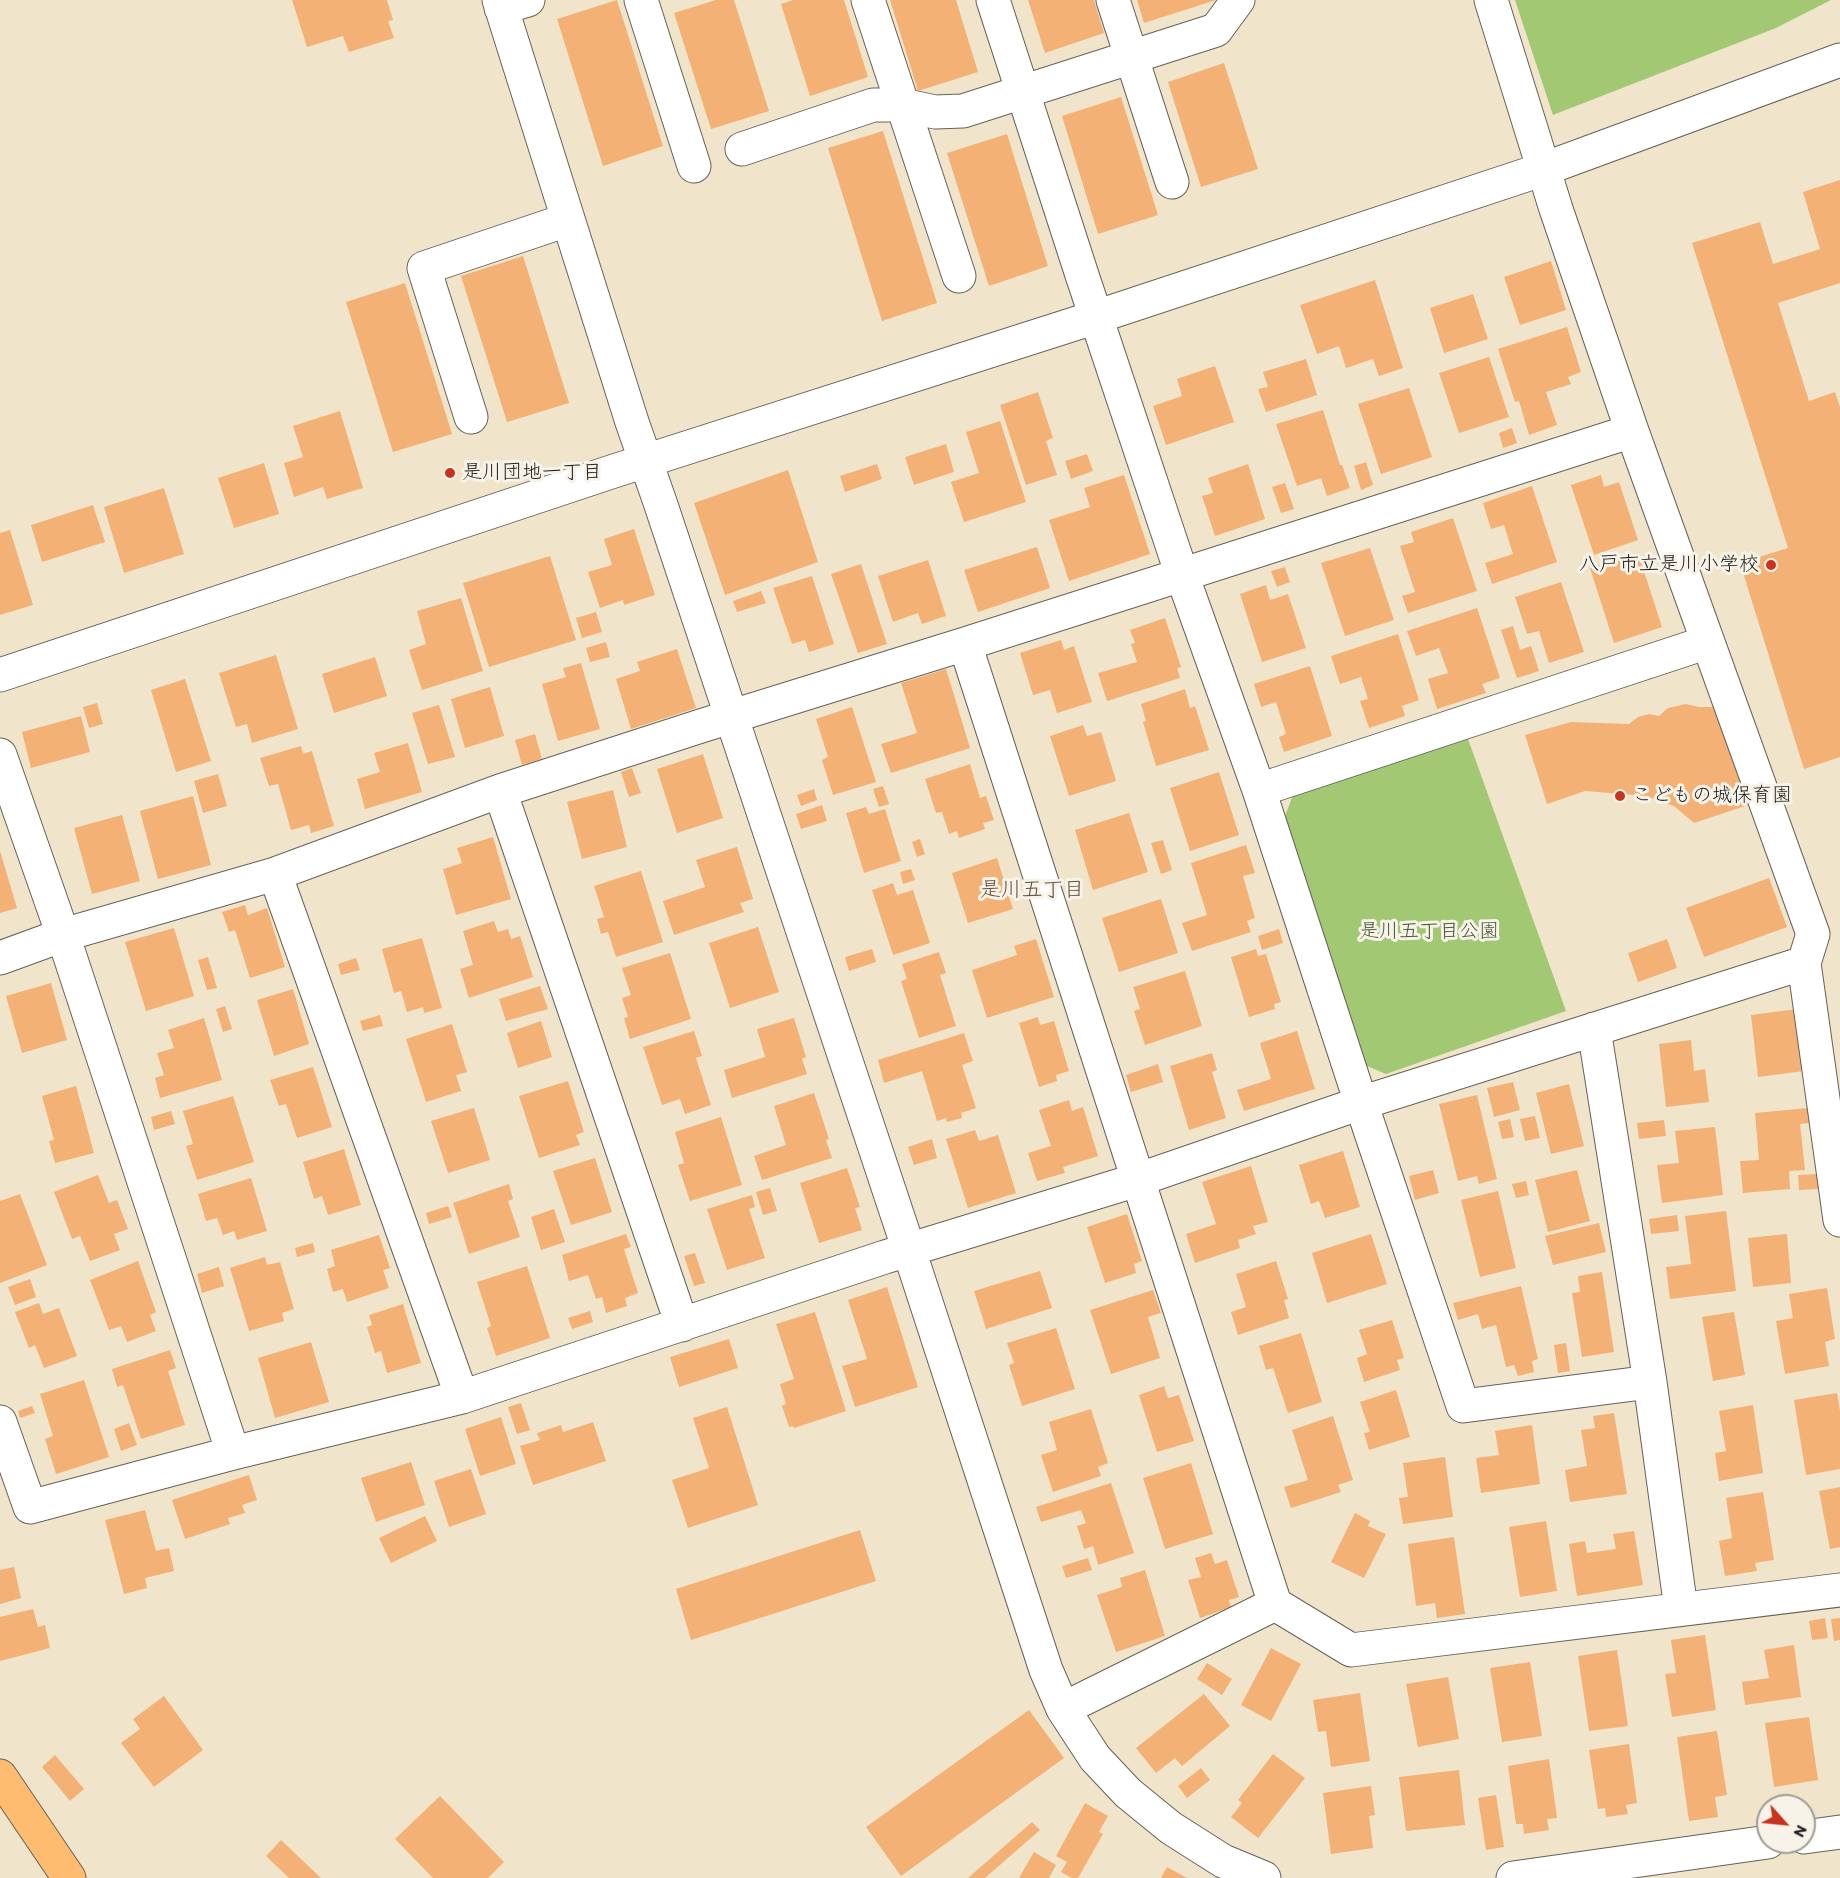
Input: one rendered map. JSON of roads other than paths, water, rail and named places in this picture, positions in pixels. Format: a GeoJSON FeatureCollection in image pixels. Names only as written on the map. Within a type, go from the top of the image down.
{"type":"FeatureCollection","features":[{"type":"Feature","properties":{"kind":"main road"},"geometry":{"type":"LineString","coordinates":[[0,1776],[69,1878]]}},
{"type":"Feature","properties":{"kind":"street"},"geometry":{"type":"LineString","coordinates":[[641,0],[694,166]]}},
{"type":"Feature","properties":{"kind":"street"},"geometry":{"type":"LineString","coordinates":[[868,0],[959,276]]}},
{"type":"Feature","properties":{"kind":"street"},"geometry":{"type":"LineString","coordinates":[[993,0],[1182,575],[1259,790],[1462,1406],[1650,1382]]}},
{"type":"Feature","properties":{"kind":"street"},"geometry":{"type":"LineString","coordinates":[[1113,0],[1172,182]]}},
{"type":"Feature","properties":{"kind":"street"},"geometry":{"type":"LineString","coordinates":[[742,149],[873,105],[902,105],[935,112],[963,111],[1216,30],[1238,0]]}},
{"type":"Feature","properties":{"kind":"street"},"geometry":{"type":"LineString","coordinates":[[1491,0],[1544,169],[1632,431],[1813,934],[1804,963],[1840,1220]]}},
{"type":"Feature","properties":{"kind":"street"},"geometry":{"type":"LineString","coordinates":[[509,3],[567,220],[1046,1670],[1064,1709],[1095,1758],[1128,1793],[1171,1828],[1223,1861],[1264,1878]]}},
{"type":"Feature","properties":{"kind":"street"},"geometry":{"type":"LineString","coordinates":[[0,675],[645,461],[1096,317],[1544,169],[1840,60]]}},
{"type":"Feature","properties":{"kind":"street"},"geometry":{"type":"LineString","coordinates":[[471,417],[424,268],[567,220]]}},
{"type":"Feature","properties":{"kind":"street"},"geometry":{"type":"LineString","coordinates":[[0,958],[63,935],[275,873],[500,791],[731,716],[965,644],[1632,431]]}},
{"type":"Feature","properties":{"kind":"street"},"geometry":{"type":"LineString","coordinates":[[1259,790],[1708,642]]}},
{"type":"Feature","properties":{"kind":"street"},"geometry":{"type":"LineString","coordinates":[[965,644],[1275,1604],[1352,1650],[1840,1590]]}},
{"type":"Feature","properties":{"kind":"street"},"geometry":{"type":"LineString","coordinates":[[0,755],[63,935],[233,1453]]}},
{"type":"Feature","properties":{"kind":"street"},"geometry":{"type":"LineString","coordinates":[[500,791],[682,1325]]}},
{"type":"Feature","properties":{"kind":"street"},"geometry":{"type":"LineString","coordinates":[[275,873],[462,1396]]}},
{"type":"Feature","properties":{"kind":"street"},"geometry":{"type":"LineString","coordinates":[[0,1422],[30,1507],[462,1396],[909,1250],[1137,1180],[1361,1103],[1804,963]]}},
{"type":"Feature","properties":{"kind":"street"},"geometry":{"type":"LineString","coordinates":[[1594,1029],[1650,1382],[1681,1609]]}},
{"type":"Feature","properties":{"kind":"street"},"geometry":{"type":"LineString","coordinates":[[1064,1709],[1275,1604]]}},
{"type":"Feature","properties":{"kind":"street"},"geometry":{"type":"LineString","coordinates":[[1816,1835],[1840,1832]]}},
{"type":"Feature","properties":{"kind":"street"},"geometry":{"type":"LineString","coordinates":[[1513,1878],[1756,1844]]}},
{"type":"Feature","properties":{"kind":"place","name":"是川団地一丁目"},"geometry":{"type":"Point","coordinates":[450,473]}},
{"type":"Feature","properties":{"kind":"place","name":"八戸市立是川小学校"},"geometry":{"type":"Point","coordinates":[1771,565]}},
{"type":"Feature","properties":{"kind":"place","name":"こどもの城保育園"},"geometry":{"type":"Point","coordinates":[1620,796]}},
{"type":"Feature","properties":{"kind":"district","name":"是川五丁目"},"geometry":{"type":"Point","coordinates":[1032,891]}},
{"type":"Feature","properties":{"kind":"park label","name":"是川五丁目公園"},"geometry":{"type":"Point","coordinates":[1429,932]}}]}
